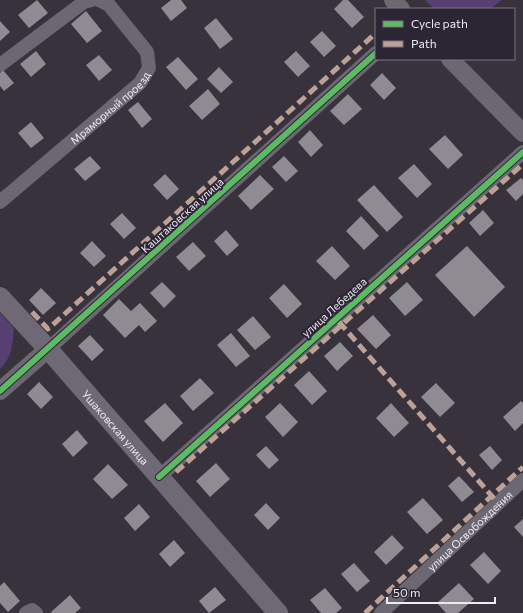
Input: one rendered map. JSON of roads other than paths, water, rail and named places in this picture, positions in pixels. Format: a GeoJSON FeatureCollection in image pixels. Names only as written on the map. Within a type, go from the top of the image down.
{"type":"FeatureCollection","features":[{"type":"Feature","properties":{"kind":"main road","name":"Ушаковская улица"},"geometry":{"type":"LineString","coordinates":[[0,297],[48,349],[278,613]]}},
{"type":"Feature","properties":{"kind":"street"},"geometry":{"type":"LineString","coordinates":[[0,64],[84,2],[92,0]]}},
{"type":"Feature","properties":{"kind":"street","name":"Мраморный проезд"},"geometry":{"type":"LineString","coordinates":[[0,202],[140,82],[150,68],[147,52],[109,5],[99,0]]}},
{"type":"Feature","properties":{"kind":"street"},"geometry":{"type":"LineString","coordinates":[[393,0],[401,8]]}},
{"type":"Feature","properties":{"kind":"street","name":"Каштаковская улица"},"geometry":{"type":"LineString","coordinates":[[0,391],[375,55]]}},
{"type":"Feature","properties":{"kind":"street"},"geometry":{"type":"LineString","coordinates":[[451,60],[523,133]]}},
{"type":"Feature","properties":{"kind":"street","name":"улица Лебедева"},"geometry":{"type":"LineString","coordinates":[[159,477],[523,152]]}},
{"type":"Feature","properties":{"kind":"street","name":"улица Освобождения"},"geometry":{"type":"LineString","coordinates":[[381,613],[523,480]]}},
{"type":"Feature","properties":{"kind":"street"},"geometry":{"type":"LineString","coordinates":[[26,613],[32,610],[36,613]]}}]}
